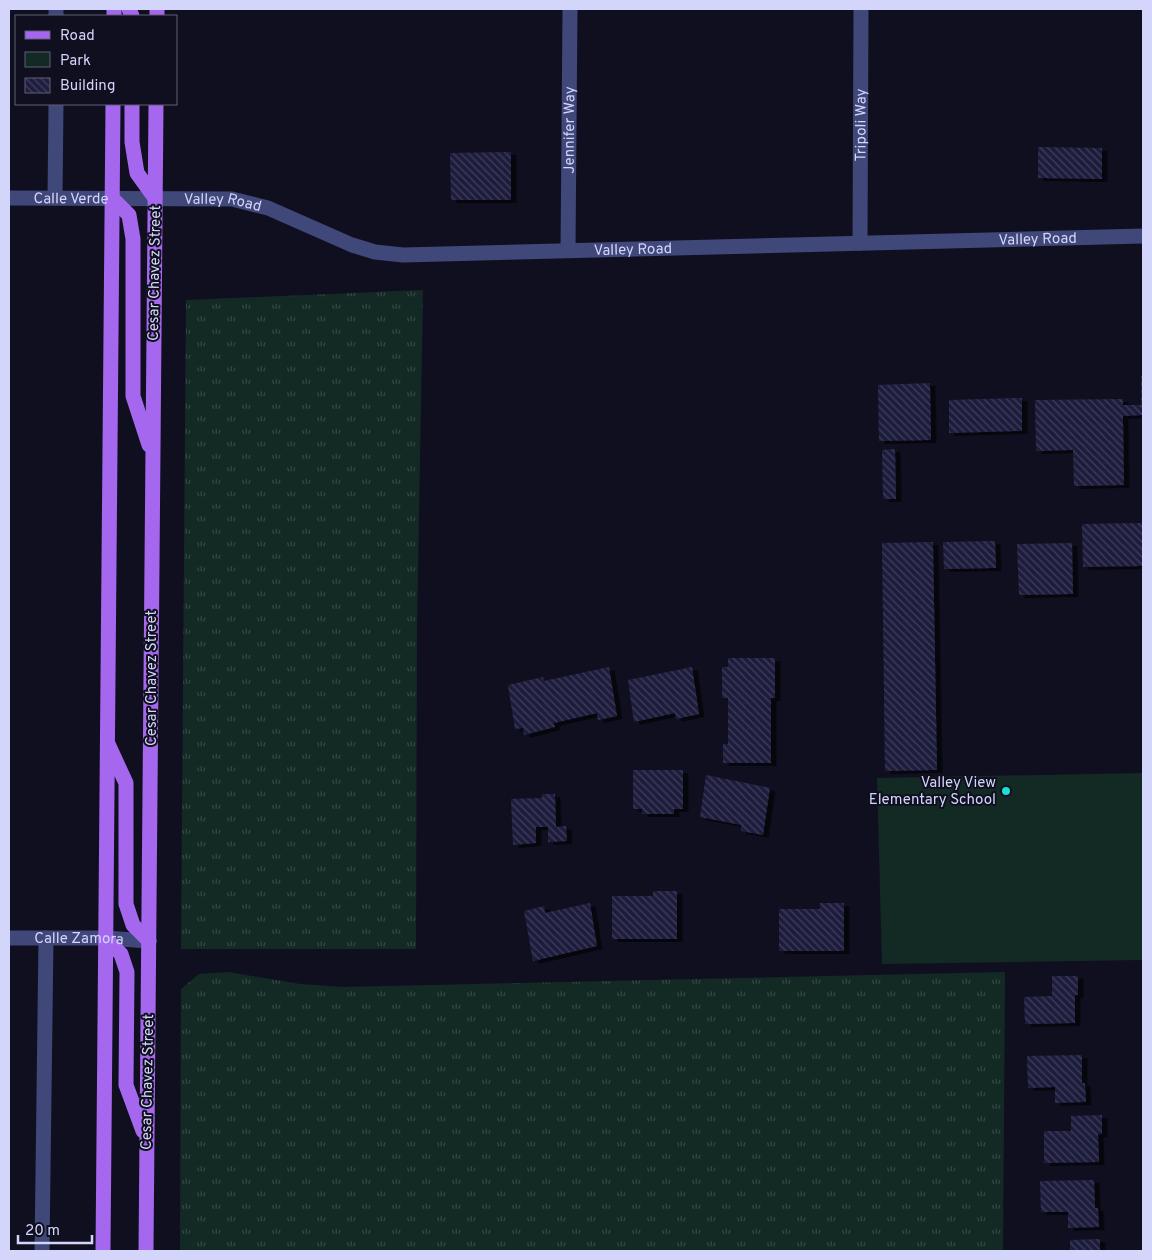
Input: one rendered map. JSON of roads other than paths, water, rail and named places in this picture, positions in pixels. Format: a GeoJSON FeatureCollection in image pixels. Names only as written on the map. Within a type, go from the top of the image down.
{"type":"FeatureCollection","features":[{"type":"Feature","properties":{"kind":"main road"},"geometry":{"type":"LineString","coordinates":[[102,1251],[113,105]]}},
{"type":"Feature","properties":{"kind":"main road"},"geometry":{"type":"LineString","coordinates":[[132,105],[132,142],[138,173],[155,198]]}},
{"type":"Feature","properties":{"kind":"main road","name":"Cesar Chavez Street"},"geometry":{"type":"LineString","coordinates":[[146,1251],[156,105]]}},
{"type":"Feature","properties":{"kind":"main road"},"geometry":{"type":"LineString","coordinates":[[112,198],[129,215],[133,239],[133,396],[153,459]]}},
{"type":"Feature","properties":{"kind":"main road"},"geometry":{"type":"LineString","coordinates":[[106,741],[126,783],[126,904],[133,925],[149,941]]}},
{"type":"Feature","properties":{"kind":"main road"},"geometry":{"type":"LineString","coordinates":[[105,938],[121,954],[127,972],[126,1086],[147,1140]]}},
{"type":"Feature","properties":{"kind":"street","name":"Jennifer Way"},"geometry":{"type":"LineString","coordinates":[[568,250],[570,9]]}},
{"type":"Feature","properties":{"kind":"street","name":"Tripoli Way"},"geometry":{"type":"LineString","coordinates":[[860,243],[861,9]]}},
{"type":"Feature","properties":{"kind":"street"},"geometry":{"type":"LineString","coordinates":[[56,105],[56,198]]}},
{"type":"Feature","properties":{"kind":"street","name":"Calle Verde"},"geometry":{"type":"LineString","coordinates":[[9,198],[133,198]]}},
{"type":"Feature","properties":{"kind":"street","name":"Valley Road"},"geometry":{"type":"LineString","coordinates":[[133,198],[232,199],[268,208],[352,245],[375,252],[403,255],[1143,236]]}},
{"type":"Feature","properties":{"kind":"street","name":"Calle Zamora"},"geometry":{"type":"LineString","coordinates":[[9,938],[105,938],[149,941]]}},
{"type":"Feature","properties":{"kind":"street"},"geometry":{"type":"LineString","coordinates":[[42,1251],[46,938]]}},
{"type":"Feature","properties":{"kind":"place","name":"Valley View Elementary School"},"geometry":{"type":"Point","coordinates":[1006,791]}}]}
